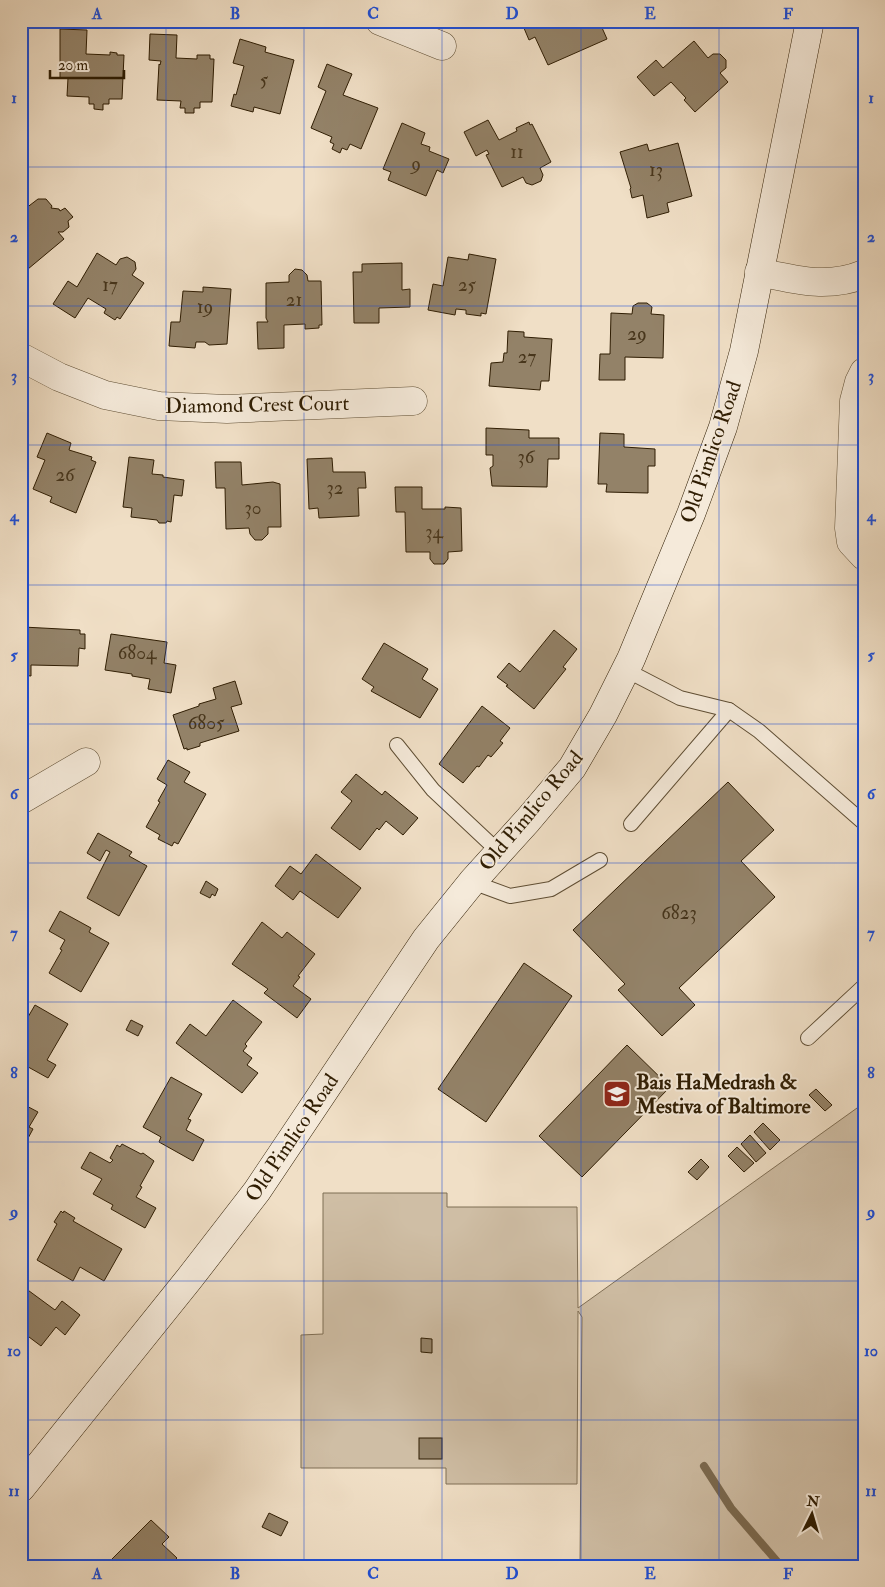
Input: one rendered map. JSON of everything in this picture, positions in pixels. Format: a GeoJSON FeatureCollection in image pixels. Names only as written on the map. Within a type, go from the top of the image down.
{"type":"FeatureCollection","features":[{"type":"Feature","properties":{"kind":"street"},"geometry":{"type":"LineString","coordinates":[[380,21],[442,46]]}},
{"type":"Feature","properties":{"kind":"street","name":"Old Pimlico Road"},"geometry":{"type":"LineString","coordinates":[[21,1488],[258,1191],[426,939],[472,882],[572,768],[604,715],[626,670],[691,514],[723,427],[744,351],[810,21]]}},
{"type":"Feature","properties":{"kind":"street"},"geometry":{"type":"LineString","coordinates":[[759,272],[803,282],[849,280],[864,274]]}},
{"type":"Feature","properties":{"kind":"street","name":"Diamond Crest Court"},"geometry":{"type":"LineString","coordinates":[[21,356],[59,377],[105,395],[159,406],[227,409],[413,401]]}},
{"type":"Feature","properties":{"kind":"street"},"geometry":{"type":"LineString","coordinates":[[864,372],[854,401],[849,528],[852,542],[864,556]]}},
{"type":"Feature","properties":{"kind":"street"},"geometry":{"type":"LineString","coordinates":[[21,800],[86,762]]}},
{"type":"Feature","properties":{"kind":"lane"},"geometry":{"type":"LineString","coordinates":[[626,670],[680,698],[729,710],[759,731],[864,823]]}},
{"type":"Feature","properties":{"kind":"lane"},"geometry":{"type":"LineString","coordinates":[[631,824],[729,710]]}},
{"type":"Feature","properties":{"kind":"lane"},"geometry":{"type":"LineString","coordinates":[[398,745],[433,790],[499,852]]}},
{"type":"Feature","properties":{"kind":"lane"},"geometry":{"type":"LineString","coordinates":[[472,882],[510,896],[551,889],[600,860]]}},
{"type":"Feature","properties":{"kind":"lane"},"geometry":{"type":"LineString","coordinates":[[808,1038],[864,986]]}},
{"type":"Feature","properties":{"kind":"shaded area"},"geometry":{"type":"Polygon","coordinates":[[[864,1103],[864,1435],[860,1437],[864,1441],[864,1566],[580,1566],[582,1317],[578,1311],[577,1484],[446,1484],[446,1468],[301,1468],[301,1335],[323,1334],[323,1193],[447,1193],[447,1207],[577,1207],[578,1308],[864,1103]]]}},
{"type":"Feature","properties":{"kind":"building"},"geometry":{"type":"Polygon","coordinates":[[[521,21],[599,21],[607,39],[548,65],[535,37],[529,40],[521,21]]]}},
{"type":"Feature","properties":{"kind":"building"},"geometry":{"type":"Polygon","coordinates":[[[60,29],[87,30],[86,54],[110,55],[110,52],[124,55],[122,99],[109,99],[109,104],[103,104],[103,110],[94,109],[94,104],[89,104],[89,97],[67,96],[68,78],[60,78],[60,29]]]}},
{"type":"Feature","properties":{"kind":"building"},"geometry":{"type":"Polygon","coordinates":[[[150,34],[177,35],[176,58],[197,59],[197,55],[210,55],[210,59],[214,59],[212,102],[200,102],[200,108],[194,108],[194,113],[185,113],[185,108],[180,108],[181,101],[157,100],[159,64],[161,61],[149,60],[150,34]]]}},
{"type":"Feature","properties":{"kind":"building"},"geometry":{"type":"Polygon","coordinates":[[[240,39],[266,47],[265,52],[294,60],[280,114],[254,107],[253,112],[231,106],[244,66],[233,63],[240,39]]]}},
{"type":"Feature","properties":{"kind":"building"},"geometry":{"type":"Polygon","coordinates":[[[694,41],[708,58],[713,54],[720,54],[726,60],[726,68],[720,73],[728,82],[695,112],[684,100],[686,98],[671,82],[654,96],[637,77],[656,60],[663,68],[694,41]]]}},
{"type":"Feature","properties":{"kind":"building"},"geometry":{"type":"Polygon","coordinates":[[[327,64],[352,74],[343,95],[378,108],[361,149],[350,144],[347,150],[342,148],[340,153],[332,149],[334,144],[330,142],[332,137],[311,128],[326,91],[318,87],[327,64]]]}},
{"type":"Feature","properties":{"kind":"building"},"geometry":{"type":"Polygon","coordinates":[[[488,120],[499,140],[517,131],[516,128],[529,122],[530,125],[532,124],[551,162],[540,168],[543,175],[541,181],[532,185],[526,183],[523,177],[502,187],[486,155],[489,154],[487,150],[476,156],[464,132],[488,120]]]}},
{"type":"Feature","properties":{"kind":"building"},"geometry":{"type":"Polygon","coordinates":[[[402,123],[425,133],[421,144],[430,147],[429,151],[449,159],[443,173],[437,170],[426,196],[388,180],[391,172],[383,169],[402,123]]]}},
{"type":"Feature","properties":{"kind":"building"},"geometry":{"type":"Polygon","coordinates":[[[678,143],[692,196],[667,203],[669,212],[647,218],[643,195],[632,198],[631,188],[620,152],[647,144],[649,151],[678,143]]]}},
{"type":"Feature","properties":{"kind":"building"},"geometry":{"type":"Polygon","coordinates":[[[38,199],[46,199],[52,206],[51,208],[59,209],[60,211],[65,208],[73,217],[68,221],[69,227],[63,232],[58,232],[64,239],[22,274],[21,212],[38,199]]]}},
{"type":"Feature","properties":{"kind":"building"},"geometry":{"type":"Polygon","coordinates":[[[97,253],[116,265],[120,259],[127,257],[135,262],[136,269],[132,275],[144,283],[120,319],[117,317],[115,320],[104,313],[106,309],[88,298],[75,318],[53,304],[68,281],[77,287],[97,253]]]}},
{"type":"Feature","properties":{"kind":"building"},"geometry":{"type":"Polygon","coordinates":[[[469,254],[496,259],[486,314],[481,313],[481,316],[466,314],[466,310],[456,309],[455,315],[428,310],[433,284],[443,286],[448,257],[468,260],[469,254]]]}},
{"type":"Feature","properties":{"kind":"building"},"geometry":{"type":"Polygon","coordinates":[[[402,263],[402,290],[410,289],[410,307],[379,308],[379,323],[354,323],[353,272],[362,272],[362,264],[402,263]]]}},
{"type":"Feature","properties":{"kind":"building"},"geometry":{"type":"Polygon","coordinates":[[[295,269],[302,270],[307,275],[308,281],[321,281],[322,325],[319,325],[319,328],[305,329],[305,324],[284,325],[284,348],[258,349],[257,322],[268,322],[266,318],[266,283],[289,282],[289,275],[295,269]]]}},
{"type":"Feature","properties":{"kind":"building"},"geometry":{"type":"Polygon","coordinates":[[[203,287],[231,289],[227,344],[209,345],[205,342],[196,342],[195,348],[169,346],[171,322],[180,322],[183,291],[203,292],[203,287]]]}},
{"type":"Feature","properties":{"kind":"building"},"geometry":{"type":"Polygon","coordinates":[[[638,303],[647,303],[652,307],[651,314],[664,315],[663,358],[625,357],[625,380],[599,380],[600,354],[610,354],[611,313],[632,314],[633,306],[638,303]]]}},
{"type":"Feature","properties":{"kind":"building"},"geometry":{"type":"Polygon","coordinates":[[[508,331],[524,332],[524,337],[552,339],[549,381],[541,381],[540,390],[489,386],[491,363],[503,362],[504,353],[507,353],[508,331]]]}},
{"type":"Feature","properties":{"kind":"building"},"geometry":{"type":"Polygon","coordinates":[[[486,428],[529,430],[529,438],[559,438],[559,459],[548,459],[547,487],[492,486],[490,468],[493,466],[493,455],[486,455],[486,428]]]}},
{"type":"Feature","properties":{"kind":"building"},"geometry":{"type":"Polygon","coordinates":[[[47,433],[71,443],[69,450],[92,457],[91,460],[96,462],[76,513],[50,502],[52,497],[33,489],[45,460],[37,457],[47,433]]]}},
{"type":"Feature","properties":{"kind":"building"},"geometry":{"type":"Polygon","coordinates":[[[600,433],[624,434],[624,447],[655,449],[655,466],[648,466],[648,493],[606,492],[607,484],[598,484],[600,433]]]}},
{"type":"Feature","properties":{"kind":"building"},"geometry":{"type":"Polygon","coordinates":[[[129,457],[154,460],[152,474],[184,480],[182,496],[174,495],[171,522],[159,523],[157,520],[131,517],[132,508],[123,507],[129,457]]]}},
{"type":"Feature","properties":{"kind":"building"},"geometry":{"type":"Polygon","coordinates":[[[332,458],[333,472],[365,472],[366,488],[358,488],[359,516],[319,518],[318,508],[309,509],[307,459],[332,458]]]}},
{"type":"Feature","properties":{"kind":"building"},"geometry":{"type":"Polygon","coordinates":[[[215,462],[241,462],[242,485],[273,482],[280,484],[281,527],[268,527],[268,534],[262,540],[255,540],[250,534],[249,528],[226,529],[225,488],[216,488],[215,462]]]}},
{"type":"Feature","properties":{"kind":"building"},"geometry":{"type":"Polygon","coordinates":[[[395,487],[422,487],[422,509],[461,508],[462,551],[448,552],[448,559],[444,564],[434,564],[430,559],[430,552],[406,552],[405,512],[396,512],[395,487]]]}},
{"type":"Feature","properties":{"kind":"building"},"geometry":{"type":"Polygon","coordinates":[[[23,627],[80,630],[80,634],[85,634],[85,649],[79,648],[78,666],[31,665],[31,676],[21,675],[23,627]]]}},
{"type":"Feature","properties":{"kind":"building"},"geometry":{"type":"Polygon","coordinates":[[[554,630],[577,649],[563,667],[566,669],[534,709],[497,677],[509,663],[520,672],[554,630]]]}},
{"type":"Feature","properties":{"kind":"building"},"geometry":{"type":"Polygon","coordinates":[[[111,634],[167,642],[164,663],[176,665],[171,693],[148,689],[150,679],[105,670],[111,634]]]}},
{"type":"Feature","properties":{"kind":"building"},"geometry":{"type":"Polygon","coordinates":[[[384,643],[428,669],[422,679],[438,689],[420,718],[371,691],[374,687],[362,679],[384,643]]]}},
{"type":"Feature","properties":{"kind":"building"},"geometry":{"type":"Polygon","coordinates":[[[235,681],[242,704],[231,707],[239,731],[200,743],[200,746],[187,750],[187,748],[184,749],[173,715],[216,699],[213,688],[235,681]]]}},
{"type":"Feature","properties":{"kind":"building"},"geometry":{"type":"Polygon","coordinates":[[[482,706],[510,728],[500,741],[503,743],[491,757],[488,755],[479,767],[477,766],[463,783],[439,764],[482,706]]]}},
{"type":"Feature","properties":{"kind":"building"},"geometry":{"type":"Polygon","coordinates":[[[168,760],[190,772],[184,782],[206,794],[178,844],[174,842],[172,846],[158,839],[160,835],[146,827],[167,785],[157,779],[168,760]]]}},
{"type":"Feature","properties":{"kind":"building"},"geometry":{"type":"Polygon","coordinates":[[[356,774],[382,795],[385,791],[418,818],[403,835],[386,821],[379,830],[377,828],[360,850],[331,828],[352,801],[341,792],[356,774]]]}},
{"type":"Feature","properties":{"kind":"building"},"geometry":{"type":"Polygon","coordinates":[[[728,782],[774,830],[741,861],[775,897],[679,988],[695,1005],[662,1036],[618,990],[625,984],[573,930],[728,782]]]}},
{"type":"Feature","properties":{"kind":"building"},"geometry":{"type":"Polygon","coordinates":[[[98,833],[132,852],[129,856],[147,866],[119,916],[87,898],[110,852],[106,850],[100,861],[87,853],[98,833]]]}},
{"type":"Feature","properties":{"kind":"building"},"geometry":{"type":"Polygon","coordinates":[[[316,854],[361,888],[338,918],[300,891],[293,900],[275,886],[290,866],[301,874],[316,854]]]}},
{"type":"Feature","properties":{"kind":"building"},"geometry":{"type":"Polygon","coordinates":[[[206,881],[218,889],[215,896],[212,894],[210,898],[200,893],[206,881]]]}},
{"type":"Feature","properties":{"kind":"building"},"geometry":{"type":"Polygon","coordinates":[[[60,911],[91,928],[89,932],[109,943],[81,992],[49,973],[62,950],[60,949],[65,940],[49,931],[60,911]]]}},
{"type":"Feature","properties":{"kind":"building"},"geometry":{"type":"Polygon","coordinates":[[[262,922],[282,938],[287,932],[315,954],[298,976],[300,977],[293,986],[311,999],[297,1018],[264,993],[268,989],[232,964],[262,922]]]}},
{"type":"Feature","properties":{"kind":"building"},"geometry":{"type":"Polygon","coordinates":[[[524,963],[572,996],[486,1122],[438,1089],[524,963]]]}},
{"type":"Feature","properties":{"kind":"building"},"geometry":{"type":"Polygon","coordinates":[[[233,1000],[262,1022],[245,1044],[247,1046],[243,1051],[252,1058],[247,1065],[258,1073],[242,1093],[176,1043],[190,1024],[206,1036],[233,1000]]]}},
{"type":"Feature","properties":{"kind":"building"},"geometry":{"type":"Polygon","coordinates":[[[35,1005],[68,1024],[47,1060],[56,1065],[48,1078],[21,1063],[21,1029],[35,1005]]]}},
{"type":"Feature","properties":{"kind":"building"},"geometry":{"type":"Polygon","coordinates":[[[131,1020],[143,1026],[138,1036],[126,1030],[131,1020]]]}},
{"type":"Feature","properties":{"kind":"building"},"geometry":{"type":"Polygon","coordinates":[[[627,1045],[670,1087],[582,1177],[539,1136],[627,1045]]]}},
{"type":"Feature","properties":{"kind":"building"},"geometry":{"type":"Polygon","coordinates":[[[171,1077],[202,1094],[188,1119],[191,1120],[186,1130],[204,1140],[193,1161],[159,1142],[161,1137],[143,1127],[171,1077]]]}},
{"type":"Feature","properties":{"kind":"building"},"geometry":{"type":"Polygon","coordinates":[[[816,1089],[832,1105],[825,1111],[809,1095],[816,1089]]]}},
{"type":"Feature","properties":{"kind":"building"},"geometry":{"type":"Polygon","coordinates":[[[21,1103],[38,1112],[29,1127],[33,1129],[26,1142],[22,1140],[21,1142],[21,1103]]]}},
{"type":"Feature","properties":{"kind":"building"},"geometry":{"type":"Polygon","coordinates":[[[763,1123],[780,1140],[770,1150],[754,1132],[763,1123]]]}},
{"type":"Feature","properties":{"kind":"building"},"geometry":{"type":"Polygon","coordinates":[[[750,1135],[766,1153],[756,1162],[741,1144],[750,1135]]]}},
{"type":"Feature","properties":{"kind":"building"},"geometry":{"type":"Polygon","coordinates":[[[122,1144],[141,1154],[143,1153],[154,1161],[136,1197],[156,1208],[145,1228],[111,1209],[113,1205],[93,1194],[102,1179],[81,1168],[90,1152],[110,1163],[113,1160],[110,1158],[117,1145],[120,1147],[122,1144]]]}},
{"type":"Feature","properties":{"kind":"building"},"geometry":{"type":"Polygon","coordinates":[[[737,1147],[754,1163],[744,1172],[728,1156],[737,1147]]]}},
{"type":"Feature","properties":{"kind":"building"},"geometry":{"type":"Polygon","coordinates":[[[701,1159],[709,1167],[697,1180],[688,1172],[701,1159]]]}},
{"type":"Feature","properties":{"kind":"building"},"geometry":{"type":"Polygon","coordinates":[[[61,1211],[75,1218],[73,1221],[122,1249],[104,1281],[80,1267],[73,1281],[37,1260],[57,1224],[54,1222],[61,1211]]]}},
{"type":"Feature","properties":{"kind":"building"},"geometry":{"type":"Polygon","coordinates":[[[21,1285],[55,1310],[62,1301],[80,1315],[65,1335],[56,1327],[41,1346],[21,1331],[21,1285]]]}},
{"type":"Feature","properties":{"kind":"building"},"geometry":{"type":"Polygon","coordinates":[[[421,1338],[432,1339],[432,1353],[421,1352],[421,1338]]]}},
{"type":"Feature","properties":{"kind":"building"},"geometry":{"type":"Polygon","coordinates":[[[419,1438],[442,1438],[442,1459],[419,1459],[419,1438]]]}},
{"type":"Feature","properties":{"kind":"building"},"geometry":{"type":"Polygon","coordinates":[[[269,1513],[288,1522],[281,1536],[262,1527],[269,1513]]]}},
{"type":"Feature","properties":{"kind":"building"},"geometry":{"type":"Polygon","coordinates":[[[151,1520],[169,1537],[162,1544],[177,1558],[169,1566],[105,1566],[151,1520]]]}},
{"type":"Feature","properties":{"kind":"waterway"},"geometry":{"type":"LineString","coordinates":[[704,1466],[731,1508],[781,1566]]}},
{"type":"Feature","properties":{"kind":"place","name":"Bais HaMedrash & Mestiva of Baltimore"},"geometry":{"type":"Point","coordinates":[617,1094]}}]}
